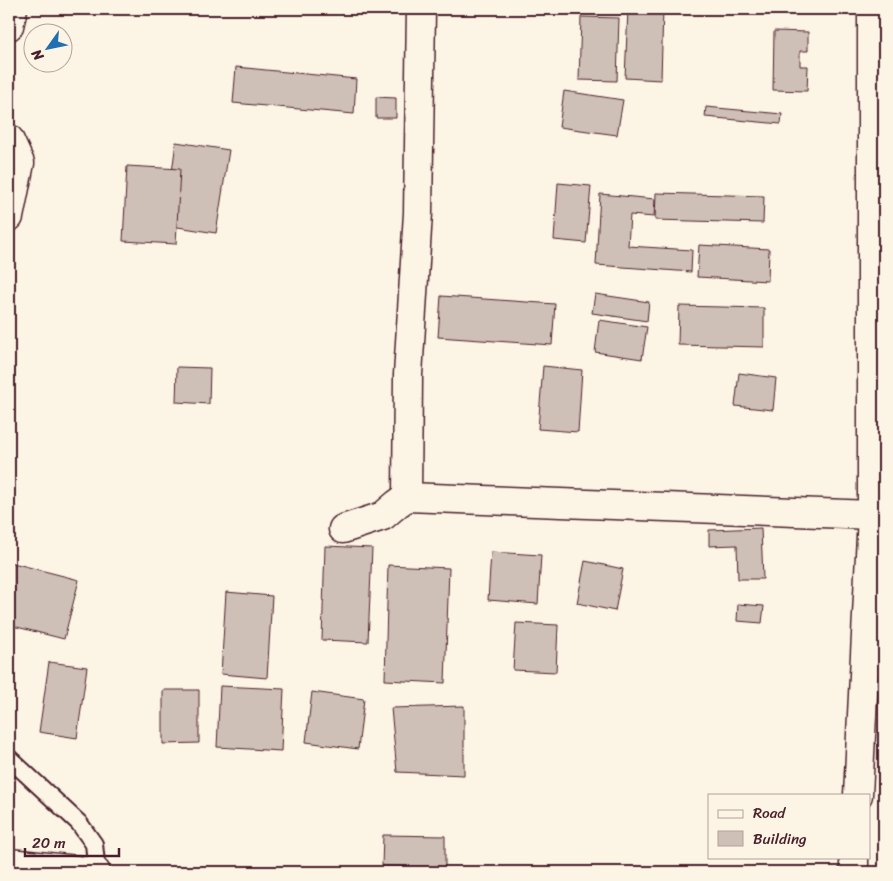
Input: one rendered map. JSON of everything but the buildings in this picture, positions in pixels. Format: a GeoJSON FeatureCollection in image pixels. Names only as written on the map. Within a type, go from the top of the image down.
{"type":"FeatureCollection","features":[{"type":"Feature","properties":{"kind":"street"},"geometry":{"type":"LineString","coordinates":[[9,26],[13,9]]}},
{"type":"Feature","properties":{"kind":"street"},"geometry":{"type":"LineString","coordinates":[[407,497],[408,375],[418,213],[421,9]]}},
{"type":"Feature","properties":{"kind":"street"},"geometry":{"type":"LineString","coordinates":[[858,794],[872,515],[878,484],[878,62],[872,9]]}},
{"type":"Feature","properties":{"kind":"street"},"geometry":{"type":"LineString","coordinates":[[9,140],[20,164],[9,217]]}},
{"type":"Feature","properties":{"kind":"street"},"geometry":{"type":"LineString","coordinates":[[343,529],[383,516],[407,497],[872,515]]}},
{"type":"Feature","properties":{"kind":"street"},"geometry":{"type":"LineString","coordinates":[[854,858],[854,872]]}},
{"type":"Feature","properties":{"kind":"street"},"geometry":{"type":"LineString","coordinates":[[9,863],[97,872]]}},
{"type":"Feature","properties":{"kind":"lane"},"geometry":{"type":"LineString","coordinates":[[9,758],[80,823],[94,844],[97,872]]}}]}
